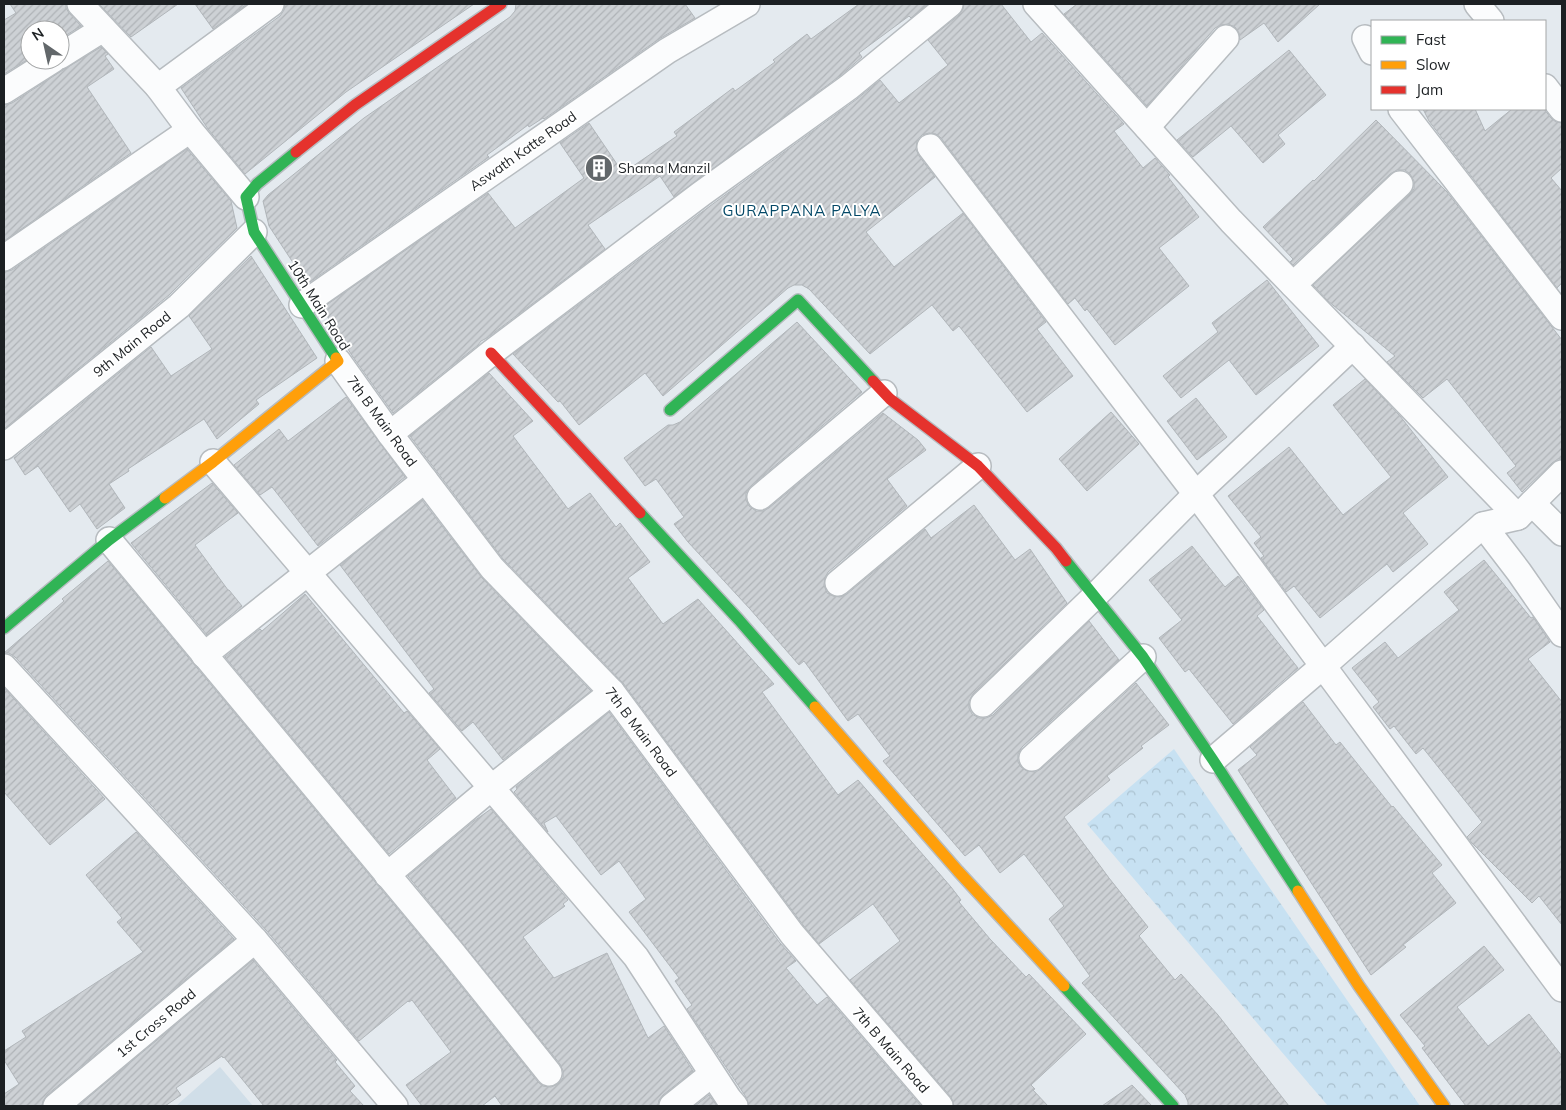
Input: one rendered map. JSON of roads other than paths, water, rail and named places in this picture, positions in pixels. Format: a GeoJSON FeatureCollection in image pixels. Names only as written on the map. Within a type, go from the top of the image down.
{"type":"FeatureCollection","features":[{"type":"Feature","properties":{"kind":"street"},"geometry":{"type":"LineString","coordinates":[[80,4],[158,87],[190,130],[246,197],[257,184],[355,105],[501,4]]}},
{"type":"Feature","properties":{"kind":"street"},"geometry":{"type":"LineString","coordinates":[[158,87],[271,4]]}},
{"type":"Feature","properties":{"kind":"street","name":"Aswath Katte Road"},"geometry":{"type":"LineString","coordinates":[[302,305],[667,51],[748,4]]}},
{"type":"Feature","properties":{"kind":"street"},"geometry":{"type":"LineString","coordinates":[[390,434],[491,353],[701,194],[849,87],[950,4]]}},
{"type":"Feature","properties":{"kind":"street"},"geometry":{"type":"LineString","coordinates":[[1477,4],[1490,20]]}},
{"type":"Feature","properties":{"kind":"street"},"geometry":{"type":"LineString","coordinates":[[1047,8],[1147,127],[1293,285],[1353,346],[1525,510],[1562,533]]}},
{"type":"Feature","properties":{"kind":"street"},"geometry":{"type":"LineString","coordinates":[[70,50],[103,29]]}},
{"type":"Feature","properties":{"kind":"street"},"geometry":{"type":"LineString","coordinates":[[1147,127],[1226,38]]}},
{"type":"Feature","properties":{"kind":"street"},"geometry":{"type":"LineString","coordinates":[[4,91],[37,70]]}},
{"type":"Feature","properties":{"kind":"street"},"geometry":{"type":"LineString","coordinates":[[1546,88],[1562,109]]}},
{"type":"Feature","properties":{"kind":"street"},"geometry":{"type":"LineString","coordinates":[[1402,110],[1562,317]]}},
{"type":"Feature","properties":{"kind":"street"},"geometry":{"type":"LineString","coordinates":[[4,258],[190,130]]}},
{"type":"Feature","properties":{"kind":"street"},"geometry":{"type":"LineString","coordinates":[[930,147],[1196,494],[1562,988]]}},
{"type":"Feature","properties":{"kind":"street"},"geometry":{"type":"LineString","coordinates":[[1293,285],[1400,184]]}},
{"type":"Feature","properties":{"kind":"street","name":"10th Main Road"},"geometry":{"type":"LineString","coordinates":[[4,628],[109,540],[213,462],[338,361],[254,232],[246,197]]}},
{"type":"Feature","properties":{"kind":"street","name":"9th Main Road"},"geometry":{"type":"LineString","coordinates":[[4,447],[179,306],[254,232]]}},
{"type":"Feature","properties":{"kind":"street"},"geometry":{"type":"LineString","coordinates":[[670,410],[798,300],[890,399],[978,466],[1056,548],[1143,657],[1213,760],[1359,986],[1444,1106]]}},
{"type":"Feature","properties":{"kind":"street"},"geometry":{"type":"LineString","coordinates":[[983,704],[1094,597],[1196,494],[1353,346]]}},
{"type":"Feature","properties":{"kind":"street"},"geometry":{"type":"LineString","coordinates":[[491,353],[739,620],[958,871],[1173,1106]]}},
{"type":"Feature","properties":{"kind":"street","name":"7th B Main Road"},"geometry":{"type":"LineString","coordinates":[[338,361],[390,434],[492,568],[612,692],[792,934],[940,1106]]}},
{"type":"Feature","properties":{"kind":"street"},"geometry":{"type":"LineString","coordinates":[[760,497],[884,393]]}},
{"type":"Feature","properties":{"kind":"street"},"geometry":{"type":"LineString","coordinates":[[213,462],[636,957],[735,1106]]}},
{"type":"Feature","properties":{"kind":"street"},"geometry":{"type":"LineString","coordinates":[[838,583],[978,466]]}},
{"type":"Feature","properties":{"kind":"street"},"geometry":{"type":"LineString","coordinates":[[1213,760],[1483,525],[1525,510],[1562,474]]}},
{"type":"Feature","properties":{"kind":"street"},"geometry":{"type":"LineString","coordinates":[[204,655],[425,480]]}},
{"type":"Feature","properties":{"kind":"street"},"geometry":{"type":"LineString","coordinates":[[1483,525],[1519,572],[1562,634]]}},
{"type":"Feature","properties":{"kind":"street"},"geometry":{"type":"LineString","coordinates":[[109,540],[549,1073]]}},
{"type":"Feature","properties":{"kind":"street"},"geometry":{"type":"LineString","coordinates":[[1032,758],[1143,657]]}},
{"type":"Feature","properties":{"kind":"street"},"geometry":{"type":"LineString","coordinates":[[4,667],[255,940],[395,1106]]}},
{"type":"Feature","properties":{"kind":"street"},"geometry":{"type":"LineString","coordinates":[[387,875],[612,692]]}},
{"type":"Feature","properties":{"kind":"street","name":"1st Cross Road"},"geometry":{"type":"LineString","coordinates":[[56,1106],[255,940]]}},
{"type":"Feature","properties":{"kind":"street"},"geometry":{"type":"LineString","coordinates":[[672,1106],[712,1074]]}},
{"type":"Feature","properties":{"kind":"place","name":"Shama Manzil"},"geometry":{"type":"Point","coordinates":[599,168]}},
{"type":"Feature","properties":{"kind":"district","name":"GURAPPANA PALYA"},"geometry":{"type":"Point","coordinates":[802,211]}}]}
